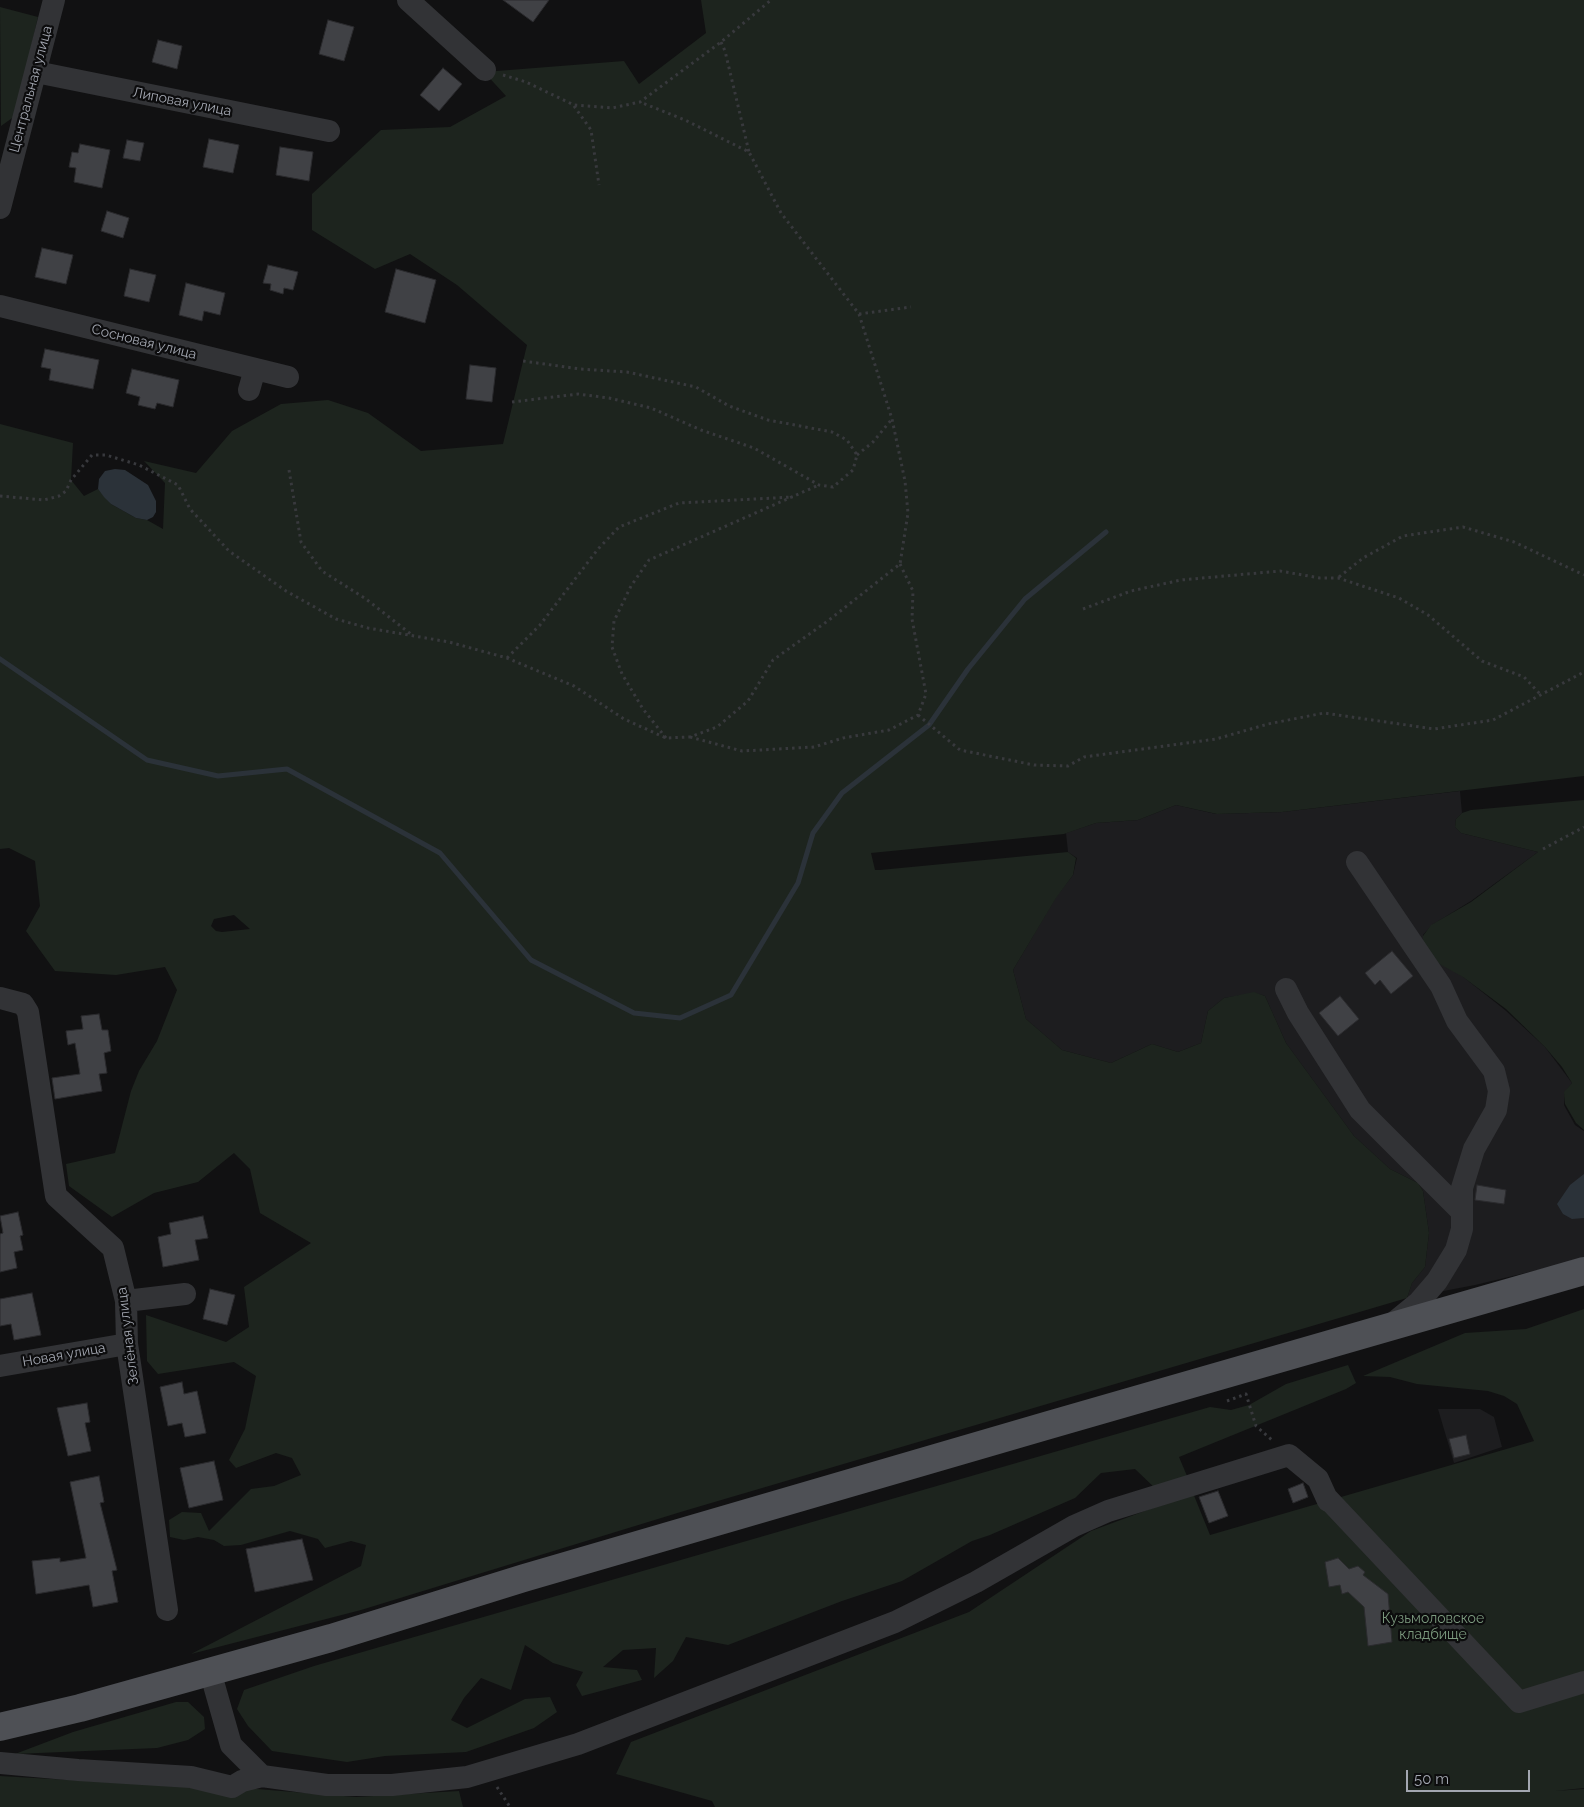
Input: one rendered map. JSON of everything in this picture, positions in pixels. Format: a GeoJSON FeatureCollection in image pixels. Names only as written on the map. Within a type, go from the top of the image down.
{"type":"FeatureCollection","features":[{"type":"Feature","properties":{"kind":"main road"},"geometry":{"type":"LineString","coordinates":[[0,1727],[80,1708],[331,1638],[562,1567],[1584,1271]]}},
{"type":"Feature","properties":{"kind":"street","name":"Центральная улица"},"geometry":{"type":"LineString","coordinates":[[0,208],[9,136],[36,72],[54,0]]}},
{"type":"Feature","properties":{"kind":"street"},"geometry":{"type":"LineString","coordinates":[[408,0],[485,70]]}},
{"type":"Feature","properties":{"kind":"street","name":"Липовая улица"},"geometry":{"type":"LineString","coordinates":[[36,72],[329,131]]}},
{"type":"Feature","properties":{"kind":"street","name":"Сосновая улица"},"geometry":{"type":"LineString","coordinates":[[0,306],[288,377]]}},
{"type":"Feature","properties":{"kind":"street"},"geometry":{"type":"LineString","coordinates":[[249,390],[255,369]]}},
{"type":"Feature","properties":{"kind":"street"},"geometry":{"type":"LineString","coordinates":[[1357,862],[1441,986],[1457,1021],[1494,1071],[1499,1091],[1496,1110],[1474,1150],[1462,1188],[1462,1229],[1456,1250],[1447,1268],[1419,1302],[1387,1327]]}},
{"type":"Feature","properties":{"kind":"street"},"geometry":{"type":"LineString","coordinates":[[1286,989],[1298,1013],[1360,1110],[1462,1212]]}},
{"type":"Feature","properties":{"kind":"street","name":"Зелёная улица"},"geometry":{"type":"LineString","coordinates":[[9,1000],[26,1007],[28,1012],[56,1196],[113,1248],[126,1301],[128,1344],[167,1610]]}},
{"type":"Feature","properties":{"kind":"street"},"geometry":{"type":"LineString","coordinates":[[126,1301],[184,1294]]}},
{"type":"Feature","properties":{"kind":"street","name":"Новая улица"},"geometry":{"type":"LineString","coordinates":[[0,1366],[128,1344]]}},
{"type":"Feature","properties":{"kind":"street"},"geometry":{"type":"LineString","coordinates":[[0,1763],[191,1777],[232,1787],[242,1781],[262,1776],[327,1785],[392,1785],[467,1777],[578,1744],[895,1622],[976,1582],[1074,1526],[1108,1511],[1289,1455],[1318,1479],[1328,1500],[1519,1702],[1584,1682]]}},
{"type":"Feature","properties":{"kind":"street"},"geometry":{"type":"LineString","coordinates":[[210,1671],[231,1745],[262,1776]]}},
{"type":"Feature","properties":{"kind":"path"},"geometry":{"type":"LineString","coordinates":[[485,70],[526,82],[574,106],[612,108],[640,102],[721,42],[771,0]]}},
{"type":"Feature","properties":{"kind":"path"},"geometry":{"type":"LineString","coordinates":[[0,496],[44,500],[60,496],[66,491],[71,480],[92,454],[106,455],[139,465],[178,485],[190,509],[230,551],[286,591],[336,619],[368,628],[448,642],[507,658],[574,686],[624,719],[666,738],[690,737],[742,751],[814,747],[843,738],[889,730],[918,715],[926,694],[912,619],[913,591],[900,564],[908,513],[905,481],[892,419],[859,314],[780,214],[749,152],[721,42]]}},
{"type":"Feature","properties":{"kind":"path"},"geometry":{"type":"LineString","coordinates":[[640,102],[685,120],[749,152]]}},
{"type":"Feature","properties":{"kind":"path"},"geometry":{"type":"LineString","coordinates":[[574,106],[591,130],[600,185]]}},
{"type":"Feature","properties":{"kind":"path"},"geometry":{"type":"LineString","coordinates":[[859,314],[912,307]]}},
{"type":"Feature","properties":{"kind":"path"},"geometry":{"type":"LineString","coordinates":[[523,361],[580,369],[627,372],[696,386],[728,406],[768,420],[832,432],[847,440],[857,454]]}},
{"type":"Feature","properties":{"kind":"path"},"geometry":{"type":"LineString","coordinates":[[512,402],[578,394],[610,398],[652,408],[701,430],[754,448],[819,485],[833,486],[853,470],[857,454],[873,442],[892,419]]}},
{"type":"Feature","properties":{"kind":"path"},"geometry":{"type":"LineString","coordinates":[[289,470],[301,542],[322,571],[366,599],[413,635]]}},
{"type":"Feature","properties":{"kind":"path"},"geometry":{"type":"LineString","coordinates":[[666,738],[642,709],[622,674],[612,647],[614,621],[631,586],[649,560],[819,485]]}},
{"type":"Feature","properties":{"kind":"path"},"geometry":{"type":"LineString","coordinates":[[507,658],[540,625],[598,549],[619,527],[679,503],[794,497]]}},
{"type":"Feature","properties":{"kind":"path"},"geometry":{"type":"LineString","coordinates":[[1338,578],[1363,558],[1403,536],[1463,527],[1514,542],[1584,576]]}},
{"type":"Feature","properties":{"kind":"path"},"geometry":{"type":"LineString","coordinates":[[690,737],[717,727],[748,701],[773,660],[900,564]]}},
{"type":"Feature","properties":{"kind":"path"},"geometry":{"type":"LineString","coordinates":[[1084,609],[1131,592],[1181,580],[1280,571],[1320,578],[1338,578],[1399,598],[1428,615],[1482,661],[1524,677],[1540,694]]}},
{"type":"Feature","properties":{"kind":"path"},"geometry":{"type":"LineString","coordinates":[[918,715],[960,750],[1034,765],[1068,766],[1084,757],[1216,739],[1268,724],[1324,713],[1434,729],[1493,720],[1584,672]]}},
{"type":"Feature","properties":{"kind":"path"},"geometry":{"type":"LineString","coordinates":[[1543,849],[1584,827]]}},
{"type":"Feature","properties":{"kind":"path"},"geometry":{"type":"LineString","coordinates":[[1227,1401],[1246,1394],[1256,1426]]}},
{"type":"Feature","properties":{"kind":"path"},"geometry":{"type":"LineString","coordinates":[[508,1803],[510,1807]]}},
{"type":"Feature","properties":{"kind":"shaded area"},"geometry":{"type":"Polygon","coordinates":[[[125,470],[148,485],[156,501],[156,512],[153,517],[147,520],[136,518],[111,504],[104,497],[98,489],[99,479],[105,471],[125,470]]]}},
{"type":"Feature","properties":{"kind":"shaded area"},"geometry":{"type":"Polygon","coordinates":[[[1460,791],[1462,813],[1456,819],[1455,827],[1461,833],[1538,852],[1471,901],[1432,925],[1423,935],[1423,945],[1505,1010],[1545,1047],[1572,1083],[1565,1092],[1564,1105],[1575,1125],[1584,1131],[1584,1259],[1475,1285],[1407,1298],[1412,1283],[1425,1267],[1429,1233],[1423,1191],[1418,1183],[1390,1169],[1354,1136],[1286,1043],[1265,996],[1255,993],[1224,998],[1208,1011],[1201,1043],[1178,1052],[1152,1044],[1111,1063],[1062,1050],[1026,1019],[1013,970],[1056,897],[1073,875],[1077,858],[1068,852],[1066,833],[1096,823],[1138,820],[1176,805],[1216,814],[1282,812],[1460,791]]]}},
{"type":"Feature","properties":{"kind":"shaded area"},"geometry":{"type":"Polygon","coordinates":[[[1584,1174],[1584,1218],[1572,1219],[1563,1214],[1557,1204],[1570,1185],[1584,1174]]]}},
{"type":"Feature","properties":{"kind":"shaded area"},"geometry":{"type":"Polygon","coordinates":[[[1438,1409],[1480,1409],[1494,1417],[1502,1447],[1454,1463],[1438,1409]]]}},
{"type":"Feature","properties":{"kind":"green space"},"geometry":{"type":"Polygon","coordinates":[[[701,0],[1584,0],[1584,776],[1282,812],[1217,814],[1176,805],[1138,820],[1096,823],[1064,834],[871,853],[875,870],[1068,852],[1076,858],[1073,875],[1056,898],[1013,970],[1026,1019],[1062,1050],[1111,1063],[1152,1044],[1178,1052],[1201,1043],[1208,1011],[1224,998],[1254,992],[1265,996],[1286,1043],[1354,1136],[1390,1169],[1418,1183],[1423,1191],[1429,1233],[1425,1267],[1412,1283],[1407,1298],[684,1511],[361,1610],[191,1654],[361,1566],[366,1545],[351,1541],[325,1548],[318,1539],[290,1531],[241,1545],[224,1546],[214,1540],[198,1537],[184,1540],[170,1537],[169,1520],[182,1512],[201,1513],[209,1531],[251,1489],[274,1486],[301,1475],[292,1458],[276,1453],[236,1468],[229,1460],[245,1429],[256,1376],[234,1362],[158,1374],[147,1361],[146,1315],[226,1342],[249,1327],[244,1287],[311,1243],[260,1213],[250,1169],[234,1153],[198,1182],[154,1193],[112,1217],[69,1186],[66,1164],[115,1153],[131,1091],[139,1071],[157,1041],[177,990],[165,967],[116,975],[55,971],[26,931],[40,906],[35,861],[9,848],[0,849],[0,424],[73,443],[71,480],[84,496],[98,489],[111,504],[136,518],[147,520],[163,529],[165,483],[144,461],[196,473],[232,431],[281,404],[328,400],[368,413],[421,451],[503,444],[527,345],[457,285],[410,254],[375,269],[312,230],[312,194],[381,130],[450,127],[506,96],[484,72],[624,61],[639,84],[706,33],[701,0]],[[234,915],[214,919],[211,926],[216,931],[222,932],[250,929],[234,915]]]}},
{"type":"Feature","properties":{"kind":"green space"},"geometry":{"type":"Polygon","coordinates":[[[0,7],[38,17],[15,116],[1,126],[0,7]]]}},
{"type":"Feature","properties":{"kind":"green space"},"geometry":{"type":"Polygon","coordinates":[[[1584,800],[1584,1130],[1576,1123],[1565,1104],[1564,1092],[1572,1083],[1562,1067],[1545,1047],[1506,1009],[1463,977],[1436,962],[1423,946],[1423,936],[1431,925],[1471,902],[1538,852],[1461,833],[1455,827],[1456,819],[1462,813],[1471,810],[1584,800]]]}},
{"type":"Feature","properties":{"kind":"green space","name":"Кузьмоловское кладбище"},"geometry":{"type":"Polygon","coordinates":[[[1584,1309],[1584,1788],[1555,1791],[1584,1789],[1584,1807],[715,1807],[712,1801],[616,1774],[631,1742],[969,1612],[1091,1531],[1193,1493],[1210,1535],[1534,1441],[1517,1404],[1504,1396],[1488,1391],[1417,1384],[1390,1377],[1363,1376],[1465,1333],[1526,1329],[1584,1309]]]}},
{"type":"Feature","properties":{"kind":"green space"},"geometry":{"type":"Polygon","coordinates":[[[1348,1365],[1356,1383],[1346,1389],[1179,1457],[1190,1483],[1156,1489],[1135,1469],[1101,1473],[1075,1498],[972,1541],[902,1581],[842,1601],[728,1645],[686,1637],[673,1661],[654,1678],[656,1648],[623,1650],[603,1667],[637,1670],[642,1680],[582,1696],[576,1685],[583,1672],[553,1663],[525,1645],[511,1690],[481,1678],[464,1698],[451,1720],[467,1728],[525,1699],[550,1697],[557,1712],[534,1728],[466,1752],[385,1756],[347,1762],[272,1751],[248,1726],[237,1709],[244,1690],[314,1666],[1210,1407],[1231,1410],[1249,1405],[1286,1384],[1348,1365]]]}},
{"type":"Feature","properties":{"kind":"green space"},"geometry":{"type":"Polygon","coordinates":[[[176,1702],[188,1702],[204,1717],[205,1729],[188,1740],[157,1748],[15,1754],[73,1732],[176,1702]]]}},
{"type":"Feature","properties":{"kind":"green space"},"geometry":{"type":"Polygon","coordinates":[[[0,1776],[192,1787],[232,1787],[356,1797],[459,1791],[463,1807],[0,1807],[0,1776]]]}},
{"type":"Feature","properties":{"kind":"building"},"geometry":{"type":"Polygon","coordinates":[[[503,0],[549,0],[533,22],[503,0]]]}},
{"type":"Feature","properties":{"kind":"building"},"geometry":{"type":"Polygon","coordinates":[[[328,20],[354,27],[344,61],[319,54],[328,20]]]}},
{"type":"Feature","properties":{"kind":"building"},"geometry":{"type":"Polygon","coordinates":[[[158,40],[182,46],[177,69],[152,62],[158,40]]]}},
{"type":"Feature","properties":{"kind":"building"},"geometry":{"type":"Polygon","coordinates":[[[443,68],[462,84],[439,111],[420,95],[443,68]]]}},
{"type":"Feature","properties":{"kind":"building"},"geometry":{"type":"Polygon","coordinates":[[[209,139],[239,145],[233,173],[203,167],[209,139]]]}},
{"type":"Feature","properties":{"kind":"building"},"geometry":{"type":"Polygon","coordinates":[[[127,140],[144,143],[140,161],[123,158],[127,140]]]}},
{"type":"Feature","properties":{"kind":"building"},"geometry":{"type":"Polygon","coordinates":[[[80,144],[110,150],[102,188],[74,182],[76,168],[69,167],[72,152],[78,153],[80,144]]]}},
{"type":"Feature","properties":{"kind":"building"},"geometry":{"type":"Polygon","coordinates":[[[280,147],[313,152],[309,181],[276,175],[280,147]]]}},
{"type":"Feature","properties":{"kind":"building"},"geometry":{"type":"Polygon","coordinates":[[[107,211],[129,218],[123,238],[101,231],[107,211]]]}},
{"type":"Feature","properties":{"kind":"building"},"geometry":{"type":"Polygon","coordinates":[[[42,248],[73,255],[66,284],[35,277],[42,248]]]}},
{"type":"Feature","properties":{"kind":"building"},"geometry":{"type":"Polygon","coordinates":[[[268,265],[298,272],[293,290],[284,288],[283,294],[270,290],[271,284],[263,283],[268,265]]]}},
{"type":"Feature","properties":{"kind":"building"},"geometry":{"type":"Polygon","coordinates":[[[130,269],[156,275],[149,302],[124,296],[130,269]]]}},
{"type":"Feature","properties":{"kind":"building"},"geometry":{"type":"Polygon","coordinates":[[[396,269],[436,280],[425,323],[385,312],[396,269]]]}},
{"type":"Feature","properties":{"kind":"building"},"geometry":{"type":"Polygon","coordinates":[[[186,283],[225,293],[220,315],[204,311],[202,321],[179,315],[186,283]]]}},
{"type":"Feature","properties":{"kind":"building"},"geometry":{"type":"Polygon","coordinates":[[[45,349],[99,360],[93,389],[49,380],[51,369],[41,367],[45,349]]]}},
{"type":"Feature","properties":{"kind":"building"},"geometry":{"type":"Polygon","coordinates":[[[470,365],[496,368],[492,402],[466,399],[470,365]]]}},
{"type":"Feature","properties":{"kind":"building"},"geometry":{"type":"Polygon","coordinates":[[[132,369],[179,380],[173,407],[157,403],[155,409],[138,405],[140,397],[126,393],[132,369]]]}},
{"type":"Feature","properties":{"kind":"building"},"geometry":{"type":"Polygon","coordinates":[[[1392,951],[1413,976],[1391,994],[1380,980],[1375,985],[1365,973],[1392,951]]]}},
{"type":"Feature","properties":{"kind":"building"},"geometry":{"type":"Polygon","coordinates":[[[1340,996],[1359,1019],[1338,1036],[1319,1013],[1340,996]]]}},
{"type":"Feature","properties":{"kind":"building"},"geometry":{"type":"Polygon","coordinates":[[[99,1014],[102,1030],[108,1030],[111,1051],[104,1053],[107,1073],[99,1074],[102,1091],[55,1099],[52,1078],[80,1074],[75,1043],[68,1045],[66,1031],[83,1029],[81,1016],[99,1014]]]}},
{"type":"Feature","properties":{"kind":"building"},"geometry":{"type":"Polygon","coordinates":[[[1477,1185],[1506,1190],[1504,1204],[1475,1200],[1477,1185]]]}},
{"type":"Feature","properties":{"kind":"building"},"geometry":{"type":"Polygon","coordinates":[[[18,1212],[23,1235],[20,1236],[23,1250],[14,1252],[17,1268],[0,1272],[0,1234],[3,1233],[0,1216],[18,1212]]]}},
{"type":"Feature","properties":{"kind":"building"},"geometry":{"type":"Polygon","coordinates":[[[203,1216],[208,1238],[195,1240],[199,1260],[163,1267],[158,1237],[171,1234],[169,1223],[203,1216]]]}},
{"type":"Feature","properties":{"kind":"building"},"geometry":{"type":"Polygon","coordinates":[[[210,1289],[235,1295],[227,1325],[203,1319],[210,1289]]]}},
{"type":"Feature","properties":{"kind":"building"},"geometry":{"type":"Polygon","coordinates":[[[32,1293],[41,1335],[14,1340],[11,1324],[0,1326],[0,1299],[32,1293]]]}},
{"type":"Feature","properties":{"kind":"building"},"geometry":{"type":"Polygon","coordinates":[[[182,1382],[184,1394],[197,1391],[206,1433],[185,1437],[182,1423],[168,1426],[160,1387],[182,1382]]]}},
{"type":"Feature","properties":{"kind":"building"},"geometry":{"type":"Polygon","coordinates":[[[87,1403],[90,1422],[85,1423],[91,1451],[68,1456],[57,1408],[87,1403]]]}},
{"type":"Feature","properties":{"kind":"building"},"geometry":{"type":"Polygon","coordinates":[[[1466,1435],[1470,1454],[1454,1458],[1449,1439],[1466,1435]]]}},
{"type":"Feature","properties":{"kind":"building"},"geometry":{"type":"Polygon","coordinates":[[[214,1461],[223,1500],[189,1508],[180,1468],[214,1461]]]}},
{"type":"Feature","properties":{"kind":"building"},"geometry":{"type":"Polygon","coordinates":[[[99,1476],[104,1502],[100,1503],[117,1570],[112,1571],[118,1602],[93,1607],[89,1585],[36,1594],[32,1561],[60,1558],[60,1562],[86,1558],[70,1482],[99,1476]]]}},
{"type":"Feature","properties":{"kind":"building"},"geometry":{"type":"Polygon","coordinates":[[[1303,1483],[1308,1497],[1293,1503],[1288,1489],[1303,1483]]]}},
{"type":"Feature","properties":{"kind":"building"},"geometry":{"type":"Polygon","coordinates":[[[1218,1491],[1228,1516],[1209,1523],[1199,1497],[1218,1491]]]}},
{"type":"Feature","properties":{"kind":"building"},"geometry":{"type":"Polygon","coordinates":[[[302,1539],[313,1580],[255,1592],[246,1549],[302,1539]]]}},
{"type":"Feature","properties":{"kind":"building"},"geometry":{"type":"Polygon","coordinates":[[[1338,1558],[1349,1569],[1358,1566],[1365,1572],[1363,1575],[1388,1594],[1392,1642],[1368,1646],[1364,1607],[1348,1592],[1342,1594],[1340,1585],[1329,1587],[1325,1562],[1338,1558]]]}},
{"type":"Feature","properties":{"kind":"waterway"},"geometry":{"type":"LineString","coordinates":[[0,659],[147,760],[218,776],[287,769],[440,853],[531,960],[634,1013],[680,1018],[731,995],[798,883],[813,833],[842,793],[929,725],[968,669],[1025,599],[1106,532]]}}]}
